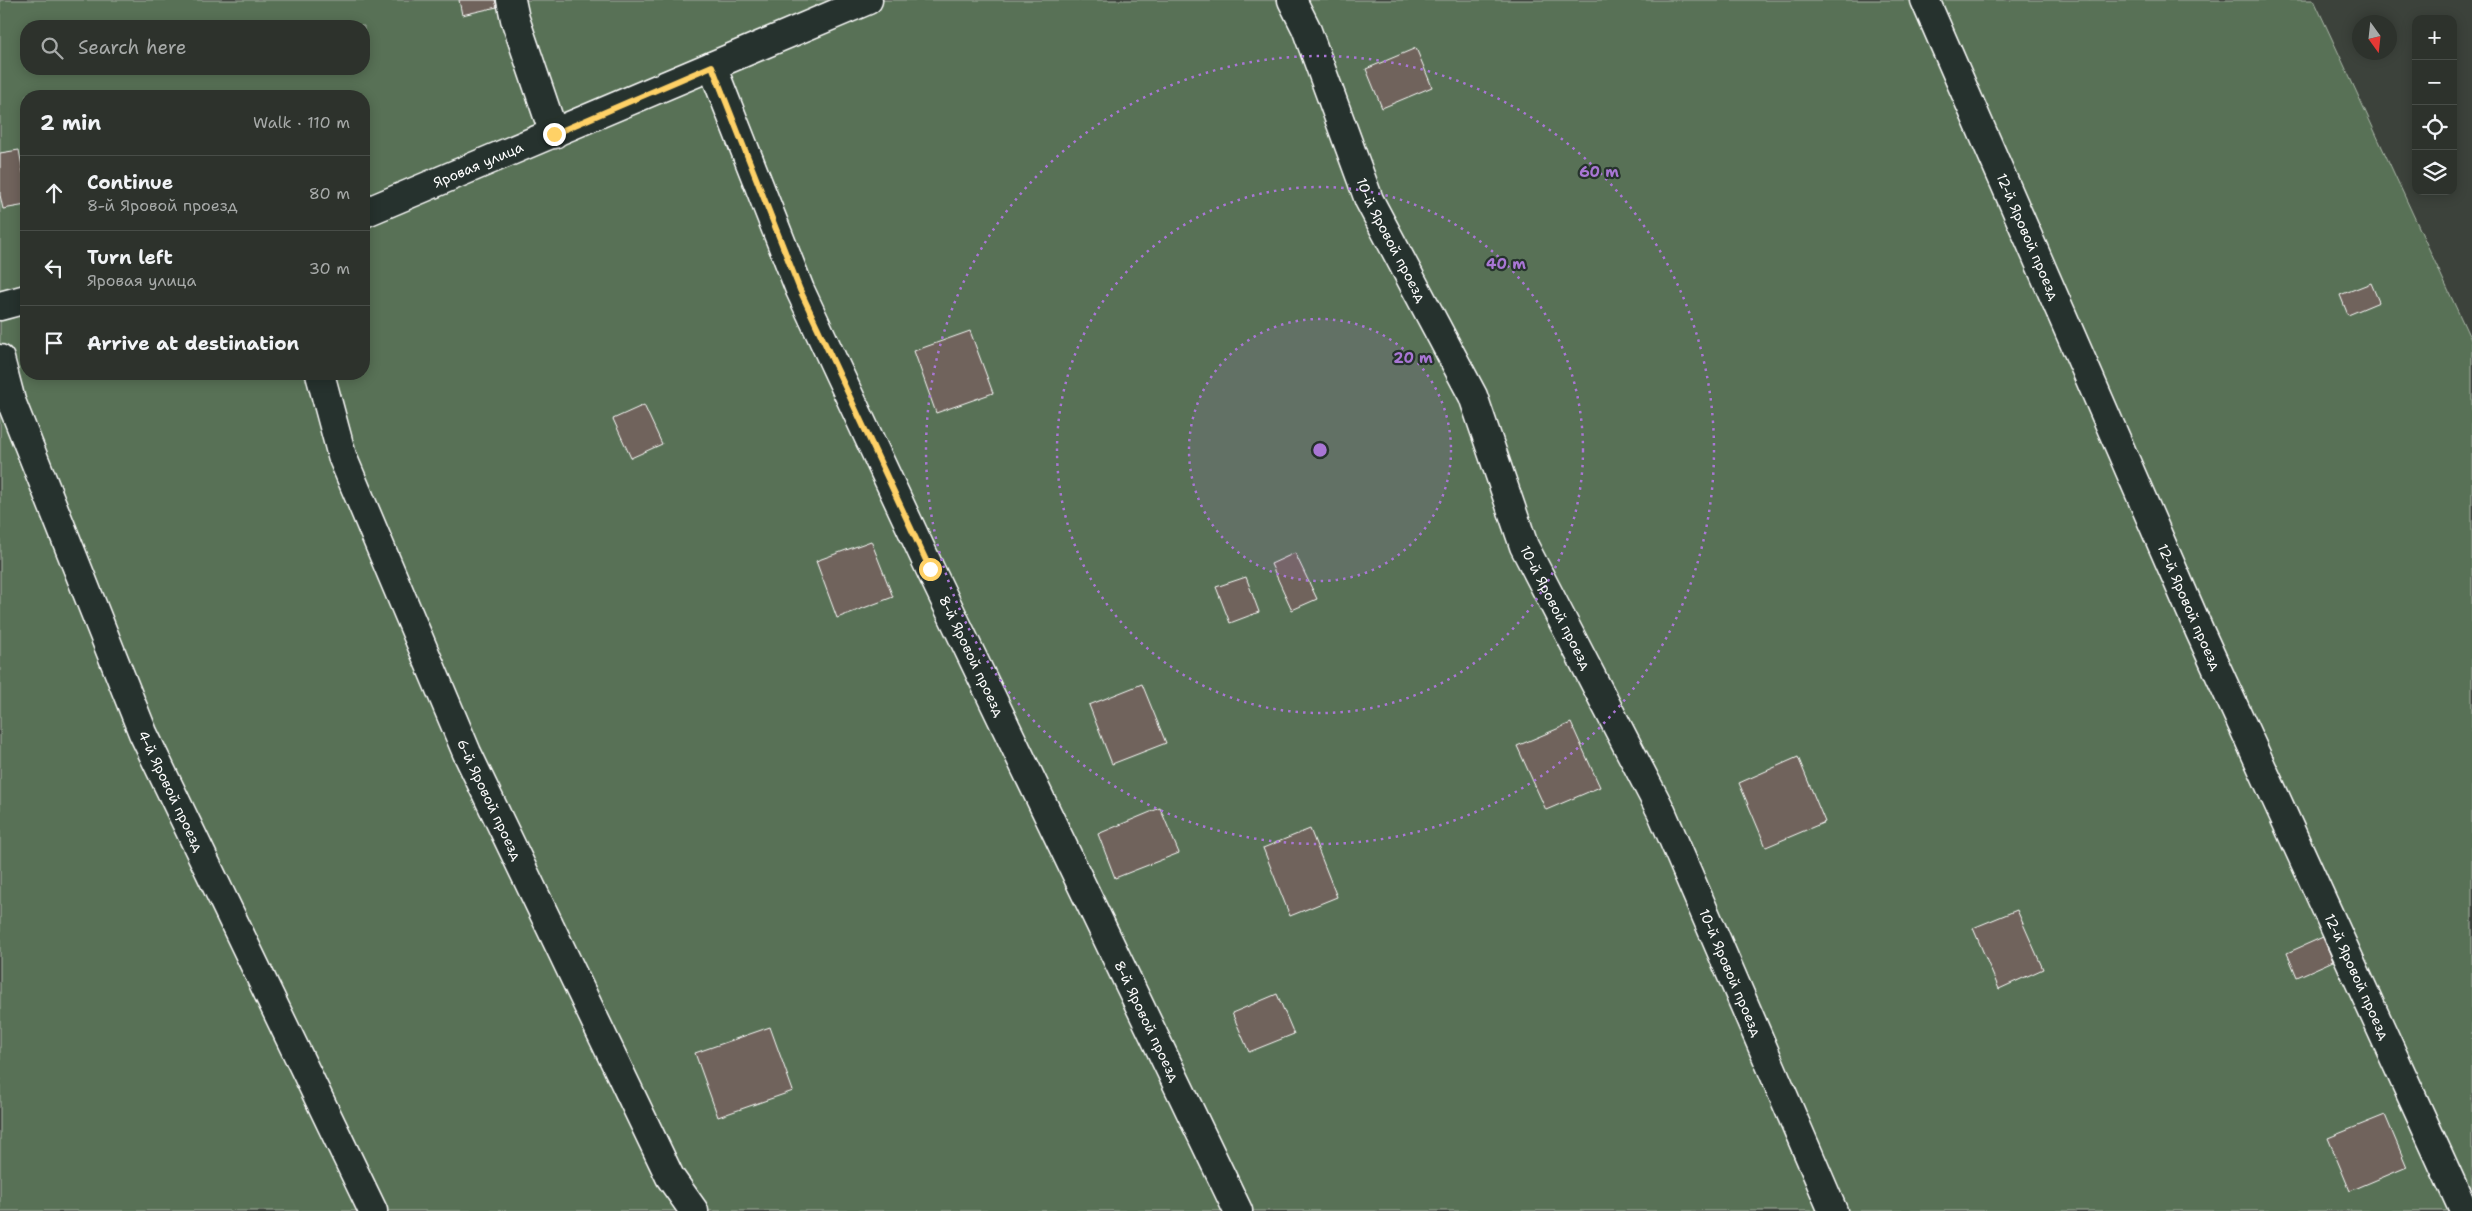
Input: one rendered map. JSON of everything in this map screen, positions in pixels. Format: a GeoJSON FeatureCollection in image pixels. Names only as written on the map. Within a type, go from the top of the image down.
{"type":"FeatureCollection","features":[{"type":"Feature","properties":{"kind":"street"},"geometry":{"type":"LineString","coordinates":[[511,0],[515,19],[554,134]]}},
{"type":"Feature","properties":{"kind":"street","name":"Яровая улица"},"geometry":{"type":"LineString","coordinates":[[370,211],[868,0]]}},
{"type":"Feature","properties":{"kind":"street","name":"10-й Яровой проезд"},"geometry":{"type":"LineString","coordinates":[[1292,0],[1306,28],[1369,200],[1473,396],[1524,546],[1661,810],[1833,1211]]}},
{"type":"Feature","properties":{"kind":"street","name":"12-й Яровой проезд"},"geometry":{"type":"LineString","coordinates":[[1925,0],[2200,632],[2464,1211]]}},
{"type":"Feature","properties":{"kind":"street","name":"8-й Яровой проезд"},"geometry":{"type":"LineString","coordinates":[[712,66],[800,290],[939,587],[1238,1211]]}},
{"type":"Feature","properties":{"kind":"street"},"geometry":{"type":"LineString","coordinates":[[0,306],[20,301]]}},
{"type":"Feature","properties":{"kind":"street","name":"4-й Яровой проезд"},"geometry":{"type":"LineString","coordinates":[[0,359],[11,401],[143,733],[373,1211]]}},
{"type":"Feature","properties":{"kind":"street","name":"6-й Яровой проезд"},"geometry":{"type":"LineString","coordinates":[[322,380],[342,456],[467,753],[670,1177],[694,1211]]}},
{"type":"Feature","properties":{"kind":"green space"},"geometry":{"type":"Polygon","coordinates":[[[0,0],[2314,0],[2472,342],[2472,1211],[0,1211],[0,0]]]}},
{"type":"Feature","properties":{"kind":"building"},"geometry":{"type":"Polygon","coordinates":[[[459,0],[495,0],[497,7],[462,15],[459,0]]]}},
{"type":"Feature","properties":{"kind":"building"},"geometry":{"type":"Polygon","coordinates":[[[1416,48],[1432,87],[1382,108],[1366,69],[1416,48]]]}},
{"type":"Feature","properties":{"kind":"building"},"geometry":{"type":"Polygon","coordinates":[[[19,150],[20,206],[3,209],[0,195],[0,153],[19,150]]]}},
{"type":"Feature","properties":{"kind":"building"},"geometry":{"type":"Polygon","coordinates":[[[2371,283],[2379,302],[2348,315],[2340,295],[2371,283]]]}},
{"type":"Feature","properties":{"kind":"building"},"geometry":{"type":"Polygon","coordinates":[[[970,331],[993,393],[936,413],[914,351],[970,331]]]}},
{"type":"Feature","properties":{"kind":"building"},"geometry":{"type":"Polygon","coordinates":[[[644,405],[662,444],[631,458],[613,419],[644,405]]]}},
{"type":"Feature","properties":{"kind":"building"},"geometry":{"type":"Polygon","coordinates":[[[871,541],[893,597],[837,618],[816,561],[871,541]]]}},
{"type":"Feature","properties":{"kind":"building"},"geometry":{"type":"Polygon","coordinates":[[[1295,553],[1317,599],[1292,610],[1271,564],[1295,553]]]}},
{"type":"Feature","properties":{"kind":"building"},"geometry":{"type":"Polygon","coordinates":[[[1246,577],[1259,612],[1230,623],[1216,587],[1246,577]]]}},
{"type":"Feature","properties":{"kind":"building"},"geometry":{"type":"Polygon","coordinates":[[[1142,684],[1166,743],[1112,764],[1089,705],[1142,684]]]}},
{"type":"Feature","properties":{"kind":"building"},"geometry":{"type":"Polygon","coordinates":[[[1571,723],[1600,787],[1546,810],[1517,746],[1571,723]]]}},
{"type":"Feature","properties":{"kind":"building"},"geometry":{"type":"Polygon","coordinates":[[[1798,757],[1825,822],[1766,847],[1739,783],[1798,757]]]}},
{"type":"Feature","properties":{"kind":"building"},"geometry":{"type":"Polygon","coordinates":[[[1160,808],[1179,853],[1115,878],[1098,834],[1160,808]]]}},
{"type":"Feature","properties":{"kind":"building"},"geometry":{"type":"Polygon","coordinates":[[[1310,829],[1337,897],[1290,916],[1263,848],[1310,829]]]}},
{"type":"Feature","properties":{"kind":"building"},"geometry":{"type":"Polygon","coordinates":[[[2017,910],[2043,969],[1999,989],[1973,928],[2017,910]]]}},
{"type":"Feature","properties":{"kind":"building"},"geometry":{"type":"Polygon","coordinates":[[[2323,937],[2333,961],[2297,977],[2287,953],[2323,937]]]}},
{"type":"Feature","properties":{"kind":"building"},"geometry":{"type":"Polygon","coordinates":[[[1277,994],[1294,1034],[1249,1052],[1232,1013],[1277,994]]]}},
{"type":"Feature","properties":{"kind":"building"},"geometry":{"type":"Polygon","coordinates":[[[770,1027],[793,1091],[718,1117],[695,1053],[770,1027]]]}},
{"type":"Feature","properties":{"kind":"building"},"geometry":{"type":"Polygon","coordinates":[[[2385,1115],[2407,1167],[2350,1191],[2328,1138],[2385,1115]]]}},
{"type":"Feature","properties":{"kind":"route"},"geometry":{"type":"LineString","coordinates":[[554,134],[712,66],[800,290],[930,569]]}}]}
